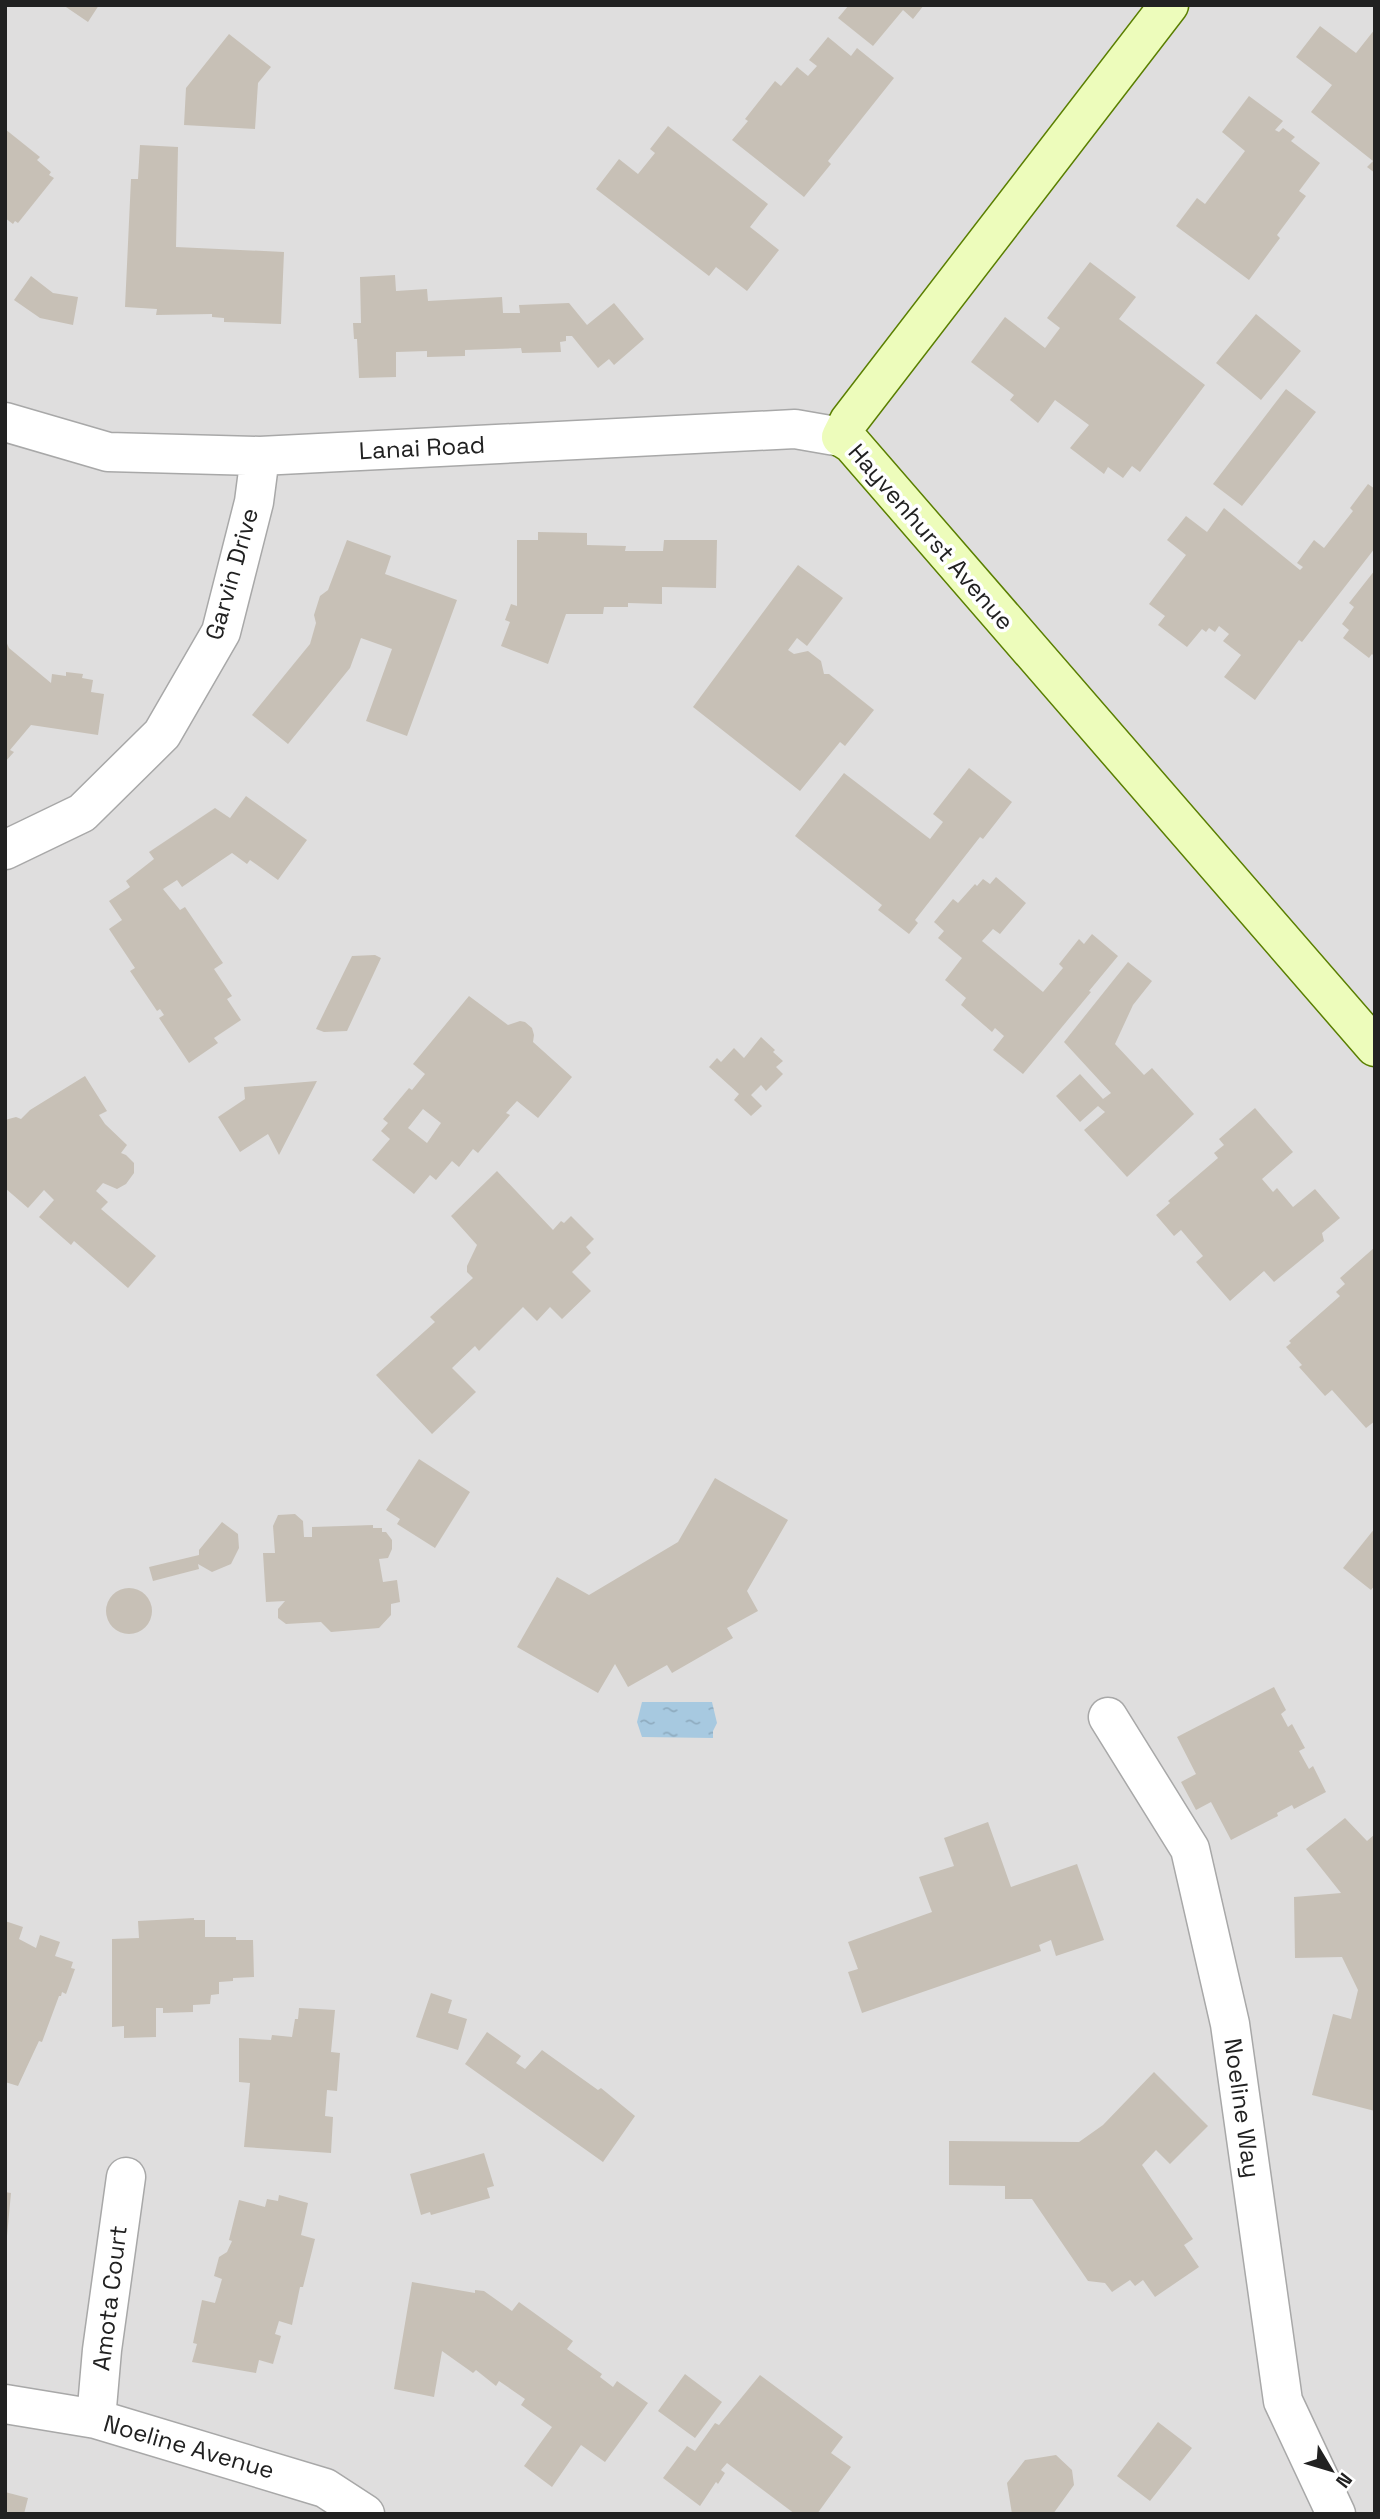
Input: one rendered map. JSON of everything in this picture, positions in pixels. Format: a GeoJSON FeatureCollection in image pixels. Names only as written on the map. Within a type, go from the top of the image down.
{"type":"FeatureCollection","features":[{"type":"Feature","properties":{"kind":"main road","name":"Hayvenhurst Avenue"},"geometry":{"type":"LineString","coordinates":[[1169,5],[849,421],[842,437],[861,455],[1375,1047]]}},
{"type":"Feature","properties":{"kind":"street","name":"Lanai Road"},"geometry":{"type":"LineString","coordinates":[[5,422],[108,452],[260,456],[795,429],[842,437]]}},
{"type":"Feature","properties":{"kind":"street","name":"Garvin Drive"},"geometry":{"type":"LineString","coordinates":[[5,850],[82,813],[162,734],[221,632],[254,502],[260,456]]}},
{"type":"Feature","properties":{"kind":"street","name":"Noeline Way"},"geometry":{"type":"LineString","coordinates":[[1108,1717],[1191,1849],[1230,2024],[1283,2401],[1336,2514]]}},
{"type":"Feature","properties":{"kind":"street","name":"Amota Court"},"geometry":{"type":"LineString","coordinates":[[96,2419],[102,2350],[126,2177]]}},
{"type":"Feature","properties":{"kind":"street","name":"Noeline Avenue"},"geometry":{"type":"LineString","coordinates":[[5,2404],[96,2419],[325,2488],[365,2514]]}},
{"type":"Feature","properties":{"kind":"shaded area"},"geometry":{"type":"Polygon","coordinates":[[[5,5],[1375,5],[1375,2514],[5,2514],[5,5]]]}},
{"type":"Feature","properties":{"kind":"water"},"geometry":{"type":"Polygon","coordinates":[[[642,1702],[712,1702],[717,1723],[713,1738],[642,1737],[637,1722],[642,1702]]]}},
{"type":"Feature","properties":{"kind":"building"},"geometry":{"type":"Polygon","coordinates":[[[63,5],[99,5],[88,22],[63,5]]]}},
{"type":"Feature","properties":{"kind":"building"},"geometry":{"type":"Polygon","coordinates":[[[849,5],[924,5],[913,19],[903,10],[873,46],[838,18],[849,5]]]}},
{"type":"Feature","properties":{"kind":"building"},"geometry":{"type":"Polygon","coordinates":[[[1320,26],[1356,53],[1375,29],[1375,173],[1367,167],[1373,161],[1311,112],[1332,85],[1296,57],[1320,26]]]}},
{"type":"Feature","properties":{"kind":"building"},"geometry":{"type":"Polygon","coordinates":[[[229,34],[271,67],[258,83],[255,129],[184,125],[186,88],[229,34]]]}},
{"type":"Feature","properties":{"kind":"building"},"geometry":{"type":"Polygon","coordinates":[[[828,37],[851,56],[857,48],[894,78],[828,161],[831,164],[804,197],[732,140],[775,81],[781,86],[797,67],[808,76],[817,66],[809,60],[828,37]]]}},
{"type":"Feature","properties":{"kind":"building"},"geometry":{"type":"Polygon","coordinates":[[[1249,96],[1283,121],[1275,130],[1279,132],[1283,128],[1295,137],[1291,141],[1320,163],[1299,191],[1306,196],[1249,280],[1176,226],[1197,198],[1205,204],[1245,151],[1222,132],[1249,96]]]}},
{"type":"Feature","properties":{"kind":"building"},"geometry":{"type":"Polygon","coordinates":[[[668,126],[768,204],[750,227],[779,250],[747,291],[716,267],[709,276],[596,189],[619,159],[638,174],[655,153],[650,149],[668,126]]]}},
{"type":"Feature","properties":{"kind":"building"},"geometry":{"type":"Polygon","coordinates":[[[5,129],[40,157],[37,160],[54,178],[18,223],[15,221],[13,224],[5,218],[5,129]]]}},
{"type":"Feature","properties":{"kind":"building"},"geometry":{"type":"Polygon","coordinates":[[[140,145],[178,147],[176,247],[284,252],[281,324],[224,322],[224,318],[212,317],[212,314],[156,315],[157,309],[125,307],[131,179],[138,179],[140,145]]]}},
{"type":"Feature","properties":{"kind":"building"},"geometry":{"type":"Polygon","coordinates":[[[1090,262],[1136,297],[1119,319],[1205,385],[1140,472],[1132,466],[1123,478],[1108,467],[1104,474],[1070,448],[1089,425],[1055,400],[1038,423],[1010,400],[1014,395],[971,362],[1005,317],[1045,348],[1060,328],[1047,318],[1090,262]]]}},
{"type":"Feature","properties":{"kind":"building"},"geometry":{"type":"Polygon","coordinates":[[[395,275],[396,291],[427,289],[428,301],[502,297],[503,313],[520,313],[519,305],[569,303],[587,325],[614,303],[644,339],[614,365],[609,359],[598,368],[572,336],[566,336],[566,341],[560,342],[561,352],[522,353],[521,348],[465,350],[465,356],[427,357],[427,351],[396,352],[396,377],[359,378],[357,339],[354,339],[353,323],[361,323],[360,277],[395,275]]]}},
{"type":"Feature","properties":{"kind":"building"},"geometry":{"type":"Polygon","coordinates":[[[31,276],[53,293],[78,297],[73,325],[40,318],[14,300],[31,276]]]}},
{"type":"Feature","properties":{"kind":"building"},"geometry":{"type":"Polygon","coordinates":[[[1256,314],[1301,351],[1261,400],[1216,363],[1256,314]]]}},
{"type":"Feature","properties":{"kind":"building"},"geometry":{"type":"Polygon","coordinates":[[[1286,389],[1316,412],[1242,506],[1213,484],[1286,389]]]}},
{"type":"Feature","properties":{"kind":"building"},"geometry":{"type":"Polygon","coordinates":[[[1368,484],[1375,489],[1375,548],[1302,642],[1299,640],[1255,700],[1224,677],[1241,655],[1223,641],[1229,634],[1219,626],[1215,632],[1209,628],[1206,632],[1202,629],[1187,647],[1158,625],[1165,616],[1149,604],[1186,555],[1167,540],[1186,516],[1207,532],[1224,508],[1300,570],[1303,567],[1297,563],[1314,540],[1324,548],[1353,511],[1350,508],[1368,484]]]}},
{"type":"Feature","properties":{"kind":"building"},"geometry":{"type":"Polygon","coordinates":[[[538,532],[587,533],[587,545],[626,546],[625,551],[663,551],[664,540],[717,540],[716,588],[662,587],[662,604],[628,603],[628,607],[604,607],[603,614],[566,614],[548,664],[501,646],[510,622],[505,620],[511,604],[517,606],[517,540],[538,540],[538,532]]]}},
{"type":"Feature","properties":{"kind":"building"},"geometry":{"type":"Polygon","coordinates":[[[347,540],[391,556],[385,574],[457,600],[407,736],[366,721],[392,649],[361,638],[350,668],[288,744],[252,715],[310,644],[320,596],[328,590],[347,540]]]}},
{"type":"Feature","properties":{"kind":"building"},"geometry":{"type":"Polygon","coordinates":[[[798,565],[843,598],[807,646],[797,638],[788,650],[794,654],[808,651],[821,661],[824,674],[829,674],[874,710],[845,746],[840,742],[800,791],[693,707],[798,565]]]}},
{"type":"Feature","properties":{"kind":"building"},"geometry":{"type":"Polygon","coordinates":[[[1375,570],[1375,657],[1372,654],[1369,658],[1343,638],[1349,630],[1342,624],[1354,607],[1349,603],[1375,570]]]}},
{"type":"Feature","properties":{"kind":"building"},"geometry":{"type":"Polygon","coordinates":[[[5,639],[9,648],[51,683],[52,674],[66,676],[66,672],[83,674],[82,678],[93,680],[91,692],[104,694],[98,735],[31,725],[10,750],[14,752],[5,762],[5,639]]]}},
{"type":"Feature","properties":{"kind":"building"},"geometry":{"type":"Polygon","coordinates":[[[969,768],[1012,802],[983,839],[980,837],[915,920],[918,923],[909,934],[878,910],[882,905],[795,836],[844,773],[930,839],[943,822],[933,814],[969,768]]]}},
{"type":"Feature","properties":{"kind":"building"},"geometry":{"type":"Polygon","coordinates":[[[246,796],[307,840],[278,880],[250,860],[247,864],[232,853],[182,887],[177,880],[163,889],[180,910],[185,907],[223,963],[214,969],[232,996],[227,999],[241,1020],[214,1038],[218,1043],[189,1063],[159,1018],[164,1015],[160,1009],[157,1011],[130,971],[135,968],[109,929],[122,920],[109,901],[130,887],[126,881],[154,859],[149,852],[215,808],[230,818],[246,796]]]}},
{"type":"Feature","properties":{"kind":"building"},"geometry":{"type":"Polygon","coordinates":[[[996,877],[1026,903],[1000,934],[993,929],[982,941],[1043,992],[1063,968],[1059,964],[1079,939],[1084,944],[1092,934],[1118,956],[1023,1074],[993,1050],[1004,1036],[995,1028],[992,1032],[961,1005],[966,998],[945,980],[962,958],[938,938],[944,931],[934,922],[953,899],[958,903],[975,884],[977,886],[983,879],[990,884],[996,877]]]}},
{"type":"Feature","properties":{"kind":"building"},"geometry":{"type":"Polygon","coordinates":[[[375,955],[381,958],[347,1031],[324,1032],[316,1029],[352,956],[375,955]]]}},
{"type":"Feature","properties":{"kind":"building"},"geometry":{"type":"Polygon","coordinates":[[[1128,962],[1152,981],[1133,1005],[1115,1044],[1144,1075],[1152,1068],[1194,1114],[1127,1177],[1084,1130],[1105,1112],[1098,1106],[1080,1122],[1056,1096],[1080,1074],[1103,1099],[1111,1093],[1064,1042],[1128,962]]]}},
{"type":"Feature","properties":{"kind":"building"},"geometry":{"type":"Polygon","coordinates":[[[469,996],[508,1025],[525,1022],[532,1028],[533,1042],[572,1077],[538,1118],[517,1101],[506,1113],[510,1115],[478,1153],[473,1149],[459,1167],[452,1161],[436,1180],[430,1175],[414,1194],[372,1160],[390,1139],[381,1131],[388,1123],[383,1119],[409,1088],[412,1090],[425,1074],[413,1064],[469,996]],[[423,1109],[408,1128],[427,1143],[441,1123],[423,1109]]]}},
{"type":"Feature","properties":{"kind":"building"},"geometry":{"type":"Polygon","coordinates":[[[761,1037],[783,1061],[776,1067],[783,1074],[766,1091],[761,1085],[751,1095],[762,1106],[751,1116],[734,1100],[739,1094],[709,1067],[717,1058],[721,1062],[734,1048],[744,1058],[761,1037]]]}},
{"type":"Feature","properties":{"kind":"building"},"geometry":{"type":"Polygon","coordinates":[[[85,1076],[107,1111],[99,1115],[127,1145],[121,1153],[134,1163],[134,1173],[126,1184],[117,1189],[103,1183],[96,1191],[108,1202],[101,1209],[156,1256],[128,1288],[74,1241],[71,1245],[39,1217],[54,1200],[44,1190],[28,1208],[5,1188],[5,1120],[16,1117],[21,1119],[30,1110],[85,1076]]]}},
{"type":"Feature","properties":{"kind":"building"},"geometry":{"type":"Polygon","coordinates":[[[317,1081],[279,1155],[268,1134],[240,1152],[218,1117],[245,1099],[244,1087],[317,1081]]]}},
{"type":"Feature","properties":{"kind":"building"},"geometry":{"type":"Polygon","coordinates":[[[1255,1108],[1293,1152],[1262,1179],[1273,1192],[1277,1188],[1293,1207],[1315,1189],[1340,1218],[1322,1233],[1324,1241],[1274,1282],[1264,1271],[1230,1301],[1196,1262],[1203,1256],[1181,1230],[1174,1236],[1156,1215],[1170,1203],[1168,1201],[1218,1158],[1214,1153],[1224,1145],[1219,1139],[1255,1108]]]}},
{"type":"Feature","properties":{"kind":"building"},"geometry":{"type":"Polygon","coordinates":[[[497,1171],[553,1230],[561,1221],[564,1223],[571,1216],[594,1239],[586,1247],[591,1253],[572,1272],[591,1291],[562,1319],[550,1307],[537,1321],[523,1307],[479,1351],[475,1346],[452,1368],[476,1392],[432,1434],[376,1375],[435,1322],[430,1317],[473,1278],[467,1272],[467,1266],[477,1245],[451,1216],[497,1171]]]}},
{"type":"Feature","properties":{"kind":"building"},"geometry":{"type":"Polygon","coordinates":[[[1375,1247],[1375,1421],[1366,1428],[1332,1390],[1325,1396],[1299,1367],[1302,1365],[1286,1347],[1291,1343],[1289,1341],[1340,1296],[1336,1292],[1345,1284],[1340,1278],[1375,1247]]]}},
{"type":"Feature","properties":{"kind":"building"},"geometry":{"type":"Polygon","coordinates":[[[419,1459],[470,1492],[435,1548],[397,1524],[400,1519],[386,1510],[419,1459]]]}},
{"type":"Feature","properties":{"kind":"building"},"geometry":{"type":"Polygon","coordinates":[[[715,1478],[788,1520],[747,1591],[758,1611],[727,1628],[733,1638],[672,1673],[667,1665],[628,1687],[615,1664],[598,1693],[517,1647],[557,1577],[589,1595],[678,1542],[715,1478]]]}},
{"type":"Feature","properties":{"kind":"building"},"geometry":{"type":"Polygon","coordinates":[[[295,1514],[303,1521],[304,1537],[312,1537],[312,1527],[373,1525],[373,1528],[382,1528],[382,1532],[386,1532],[392,1540],[388,1558],[379,1559],[383,1582],[397,1580],[400,1602],[391,1604],[391,1615],[379,1628],[331,1632],[321,1622],[286,1624],[278,1618],[278,1609],[285,1601],[266,1602],[263,1553],[275,1553],[273,1526],[278,1515],[295,1514]]]}},
{"type":"Feature","properties":{"kind":"building"},"geometry":{"type":"Polygon","coordinates":[[[222,1522],[238,1534],[239,1548],[231,1564],[212,1572],[198,1564],[199,1569],[153,1581],[149,1567],[199,1555],[199,1550],[222,1522]]]}},
{"type":"Feature","properties":{"kind":"building"},"geometry":{"type":"Polygon","coordinates":[[[1375,1528],[1375,1585],[1371,1590],[1343,1568],[1375,1528]]]}},
{"type":"Feature","properties":{"kind":"building"},"geometry":{"type":"Polygon","coordinates":[[[129,1588],[146,1594],[152,1611],[146,1628],[129,1634],[112,1628],[106,1611],[112,1594],[129,1588]]]}},
{"type":"Feature","properties":{"kind":"building"},"geometry":{"type":"Polygon","coordinates":[[[1274,1687],[1286,1710],[1281,1714],[1288,1727],[1292,1724],[1305,1748],[1299,1751],[1309,1769],[1313,1766],[1326,1792],[1294,1809],[1292,1805],[1277,1813],[1278,1816],[1231,1840],[1211,1802],[1196,1810],[1181,1782],[1196,1774],[1177,1737],[1274,1687]]]}},
{"type":"Feature","properties":{"kind":"building"},"geometry":{"type":"Polygon","coordinates":[[[1345,1818],[1367,1841],[1375,1834],[1375,2111],[1312,2095],[1333,2014],[1351,2019],[1358,1990],[1342,1957],[1295,1958],[1294,1897],[1341,1893],[1306,1849],[1345,1818]]]}},
{"type":"Feature","properties":{"kind":"building"},"geometry":{"type":"Polygon","coordinates":[[[988,1822],[1011,1887],[1077,1864],[1104,1940],[1056,1956],[1051,1940],[1039,1945],[1041,1951],[862,2013],[848,1972],[858,1969],[848,1942],[932,1912],[919,1877],[954,1866],[944,1838],[988,1822]]]}},
{"type":"Feature","properties":{"kind":"building"},"geometry":{"type":"Polygon","coordinates":[[[194,1918],[205,1920],[205,1937],[253,1940],[254,1977],[219,1982],[219,1994],[211,1995],[210,2004],[193,2005],[193,2012],[163,2013],[163,2008],[156,2008],[156,2037],[124,2038],[124,2026],[112,2027],[112,1939],[139,1938],[138,1921],[194,1918]]]}},
{"type":"Feature","properties":{"kind":"building"},"geometry":{"type":"Polygon","coordinates":[[[5,1921],[23,1927],[19,1939],[36,1948],[40,1935],[60,1942],[55,1956],[73,1962],[71,1968],[75,1969],[66,1994],[62,1992],[59,1996],[42,2042],[39,2041],[18,2086],[5,2082],[5,1921]]]}},
{"type":"Feature","properties":{"kind":"building"},"geometry":{"type":"Polygon","coordinates":[[[431,1993],[452,2000],[448,2013],[467,2019],[458,2050],[416,2037],[431,1993]]]}},
{"type":"Feature","properties":{"kind":"building"},"geometry":{"type":"Polygon","coordinates":[[[299,2008],[335,2010],[331,2052],[340,2053],[337,2091],[327,2090],[325,2116],[333,2117],[331,2153],[244,2147],[250,2083],[239,2082],[239,2038],[271,2040],[272,2035],[292,2037],[299,2008]]]}},
{"type":"Feature","properties":{"kind":"building"},"geometry":{"type":"Polygon","coordinates":[[[487,2032],[521,2056],[516,2063],[525,2069],[542,2050],[598,2090],[601,2088],[635,2116],[603,2162],[465,2064],[487,2032]]]}},
{"type":"Feature","properties":{"kind":"building"},"geometry":{"type":"Polygon","coordinates":[[[1154,2072],[1208,2126],[1170,2164],[1156,2150],[1142,2165],[1193,2239],[1184,2245],[1199,2267],[1155,2297],[1143,2280],[1135,2286],[1130,2280],[1112,2292],[1105,2283],[1088,2281],[1032,2199],[1005,2199],[1005,2186],[949,2185],[949,2141],[1079,2142],[1103,2125],[1154,2072]]]}},
{"type":"Feature","properties":{"kind":"building"},"geometry":{"type":"Polygon","coordinates":[[[484,2153],[494,2186],[487,2188],[490,2198],[431,2215],[430,2212],[421,2215],[410,2174],[484,2153]]]}},
{"type":"Feature","properties":{"kind":"building"},"geometry":{"type":"Polygon","coordinates":[[[5,2192],[11,2193],[7,2236],[5,2236],[5,2192]]]}},
{"type":"Feature","properties":{"kind":"building"},"geometry":{"type":"Polygon","coordinates":[[[279,2195],[308,2203],[301,2235],[315,2239],[292,2325],[279,2321],[275,2334],[281,2336],[273,2364],[259,2360],[256,2373],[192,2362],[202,2300],[215,2303],[222,2279],[214,2276],[219,2257],[227,2252],[232,2241],[229,2240],[239,2200],[265,2207],[267,2199],[278,2201],[279,2195]]]}},
{"type":"Feature","properties":{"kind":"building"},"geometry":{"type":"Polygon","coordinates":[[[412,2282],[475,2293],[475,2290],[484,2291],[512,2311],[519,2302],[573,2341],[567,2349],[602,2374],[600,2377],[613,2387],[617,2381],[648,2403],[605,2462],[581,2445],[552,2487],[524,2466],[552,2427],[521,2405],[525,2399],[499,2381],[496,2386],[476,2370],[473,2373],[442,2351],[434,2397],[394,2389],[412,2282]]]}},
{"type":"Feature","properties":{"kind":"building"},"geometry":{"type":"Polygon","coordinates":[[[685,2374],[722,2402],[695,2438],[658,2411],[685,2374]]]}},
{"type":"Feature","properties":{"kind":"building"},"geometry":{"type":"Polygon","coordinates":[[[760,2375],[843,2437],[831,2453],[851,2467],[817,2514],[795,2514],[727,2463],[721,2470],[725,2473],[700,2506],[663,2478],[687,2446],[695,2451],[715,2423],[719,2425],[760,2375]]]}},
{"type":"Feature","properties":{"kind":"building"},"geometry":{"type":"Polygon","coordinates":[[[1158,2422],[1192,2448],[1150,2501],[1117,2476],[1158,2422]]]}},
{"type":"Feature","properties":{"kind":"building"},"geometry":{"type":"Polygon","coordinates":[[[1056,2455],[1072,2470],[1074,2485],[1053,2514],[1012,2514],[1007,2483],[1025,2460],[1056,2455]]]}},
{"type":"Feature","properties":{"kind":"building"},"geometry":{"type":"Polygon","coordinates":[[[5,2492],[28,2498],[24,2514],[5,2514],[5,2492]]]}}]}
